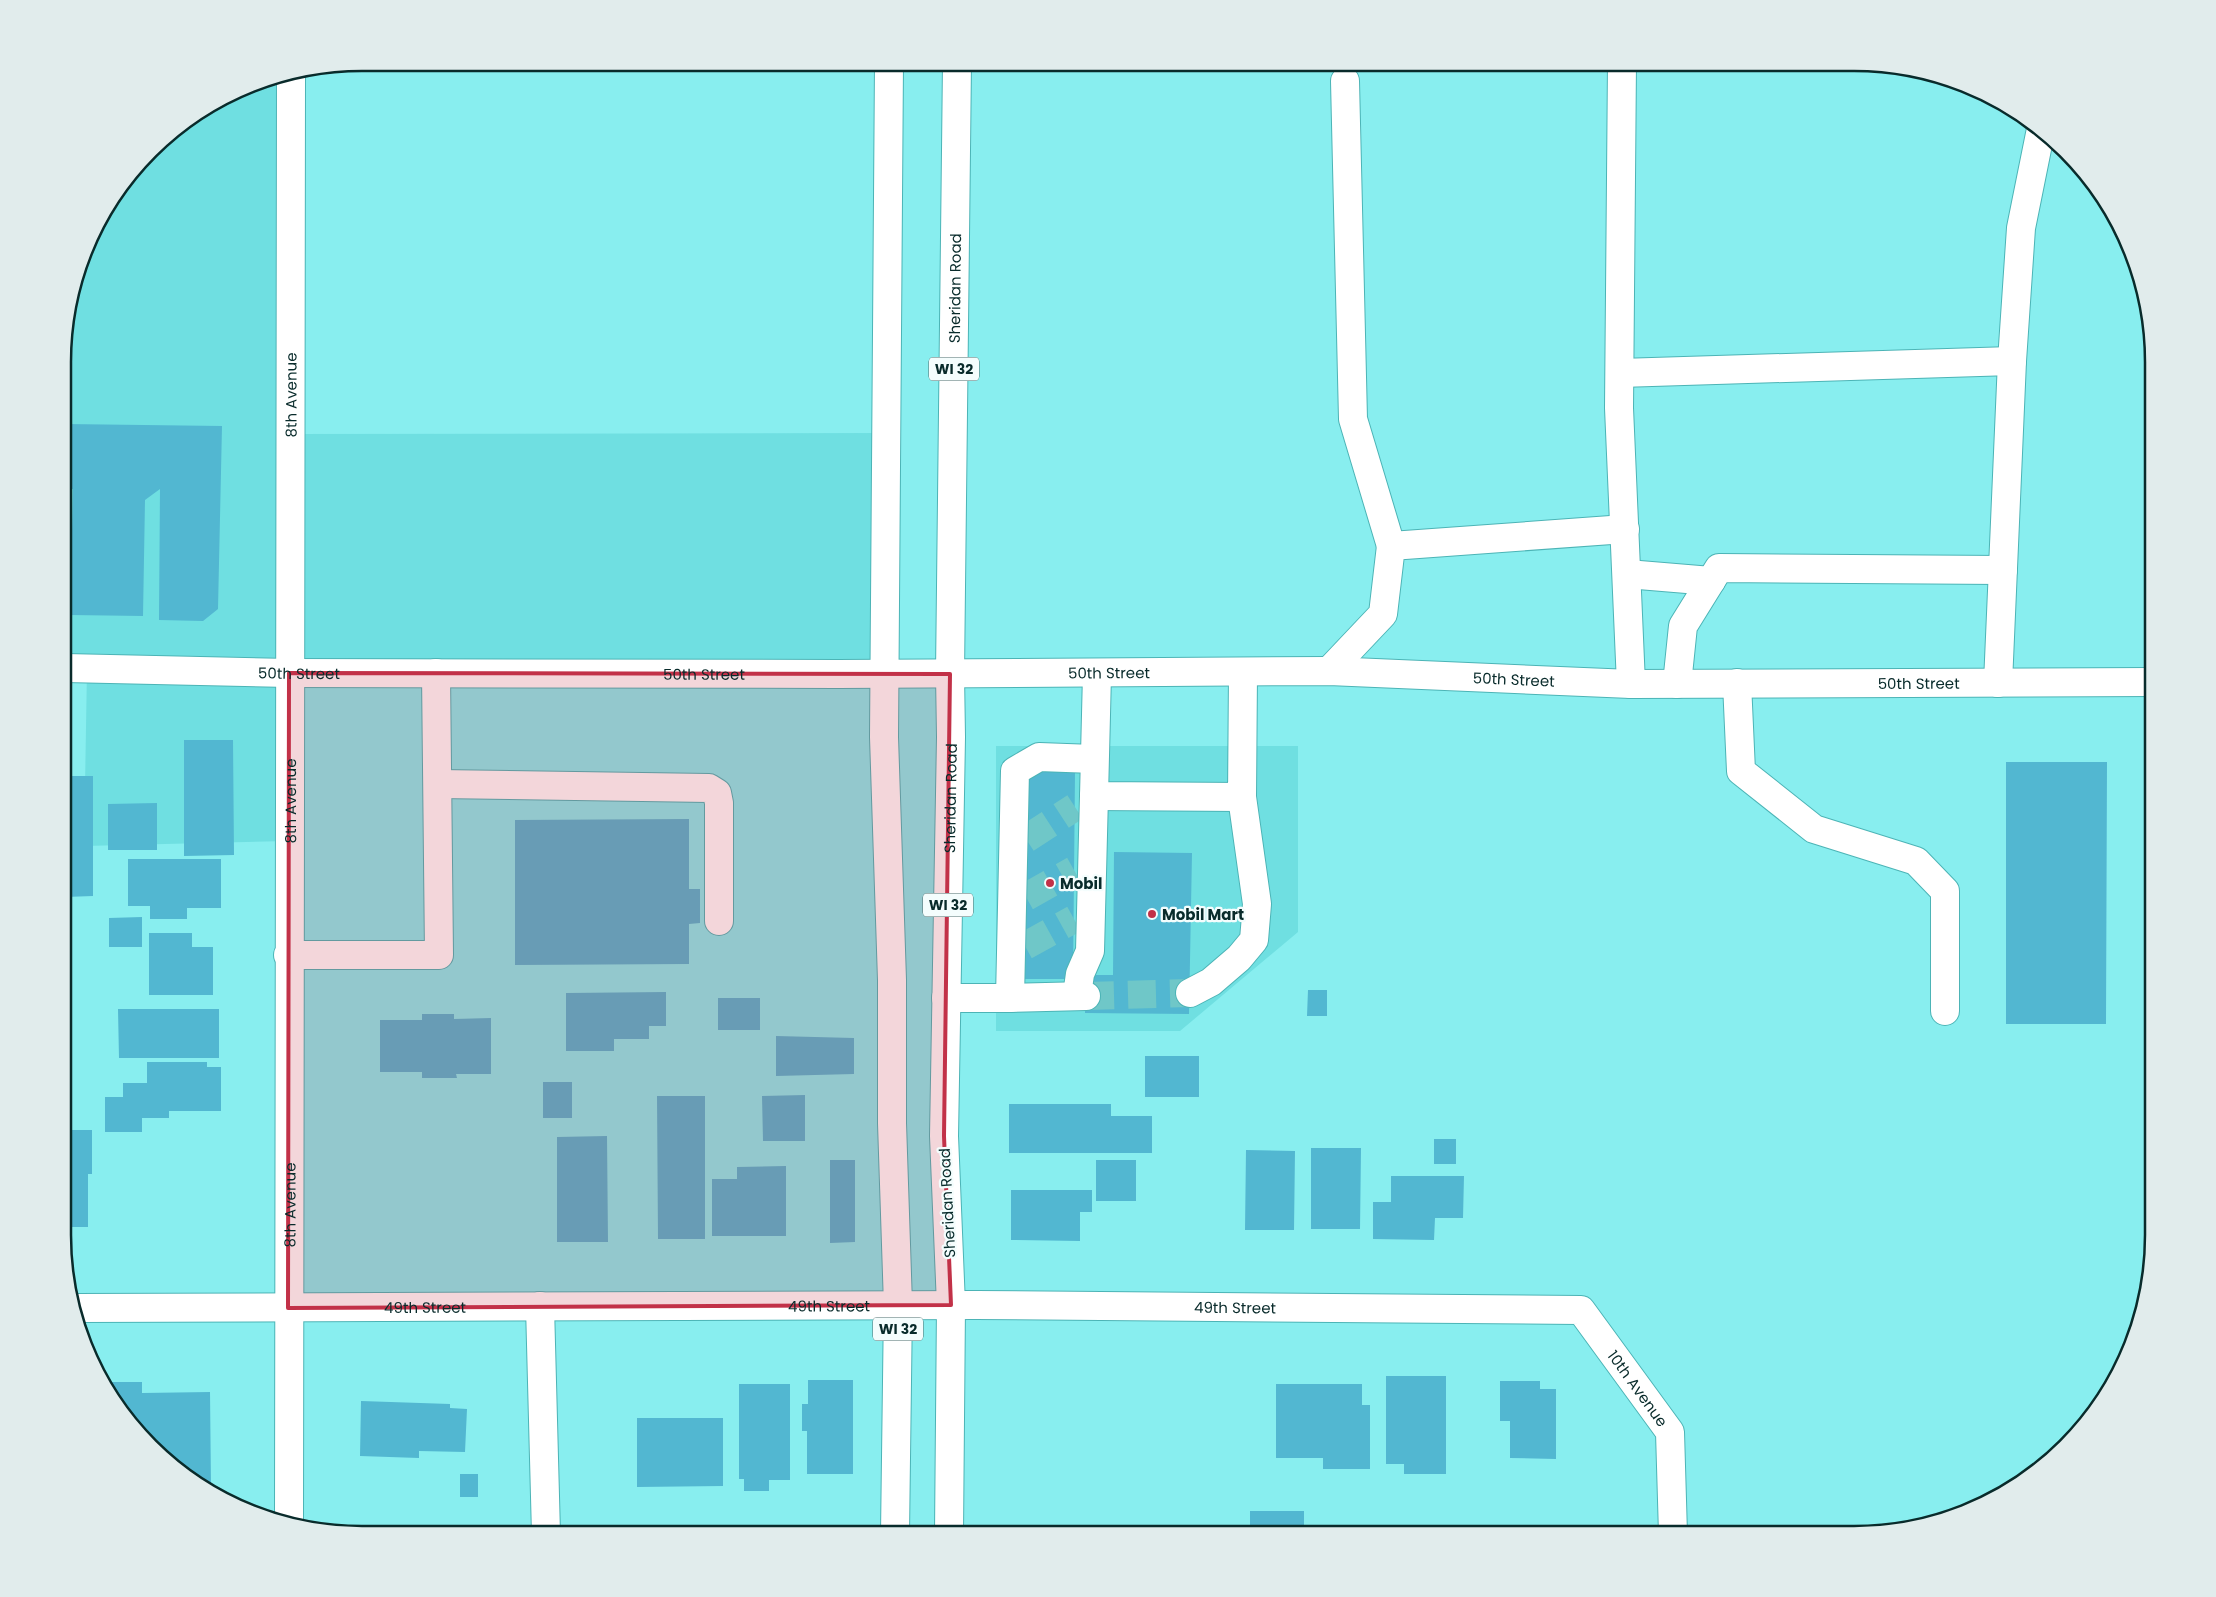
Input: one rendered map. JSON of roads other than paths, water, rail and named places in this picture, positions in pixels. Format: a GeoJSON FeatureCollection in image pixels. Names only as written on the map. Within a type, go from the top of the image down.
{"type":"FeatureCollection","features":[{"type":"Feature","properties":{"kind":"street","name":"WI 32"},"geometry":{"type":"LineString","coordinates":[[889,71],[884,737],[892,980],[892,1123],[898,1305],[895,1526]]}},
{"type":"Feature","properties":{"kind":"street","name":"Sheridan Road"},"geometry":{"type":"LineString","coordinates":[[949,1526],[951,1305],[944,1136],[951,737],[950,674],[958,71]]}},
{"type":"Feature","properties":{"kind":"street"},"geometry":{"type":"LineString","coordinates":[[1622,71],[1619,408],[1631,684]]}},
{"type":"Feature","properties":{"kind":"street","name":"8th Avenue"},"geometry":{"type":"LineString","coordinates":[[289,1516],[288,955],[291,80]]}},
{"type":"Feature","properties":{"kind":"street"},"geometry":{"type":"LineString","coordinates":[[1329,671],[1383,614],[1391,546],[1353,420],[1344,81]]}},
{"type":"Feature","properties":{"kind":"street"},"geometry":{"type":"LineString","coordinates":[[1998,683],[2012,361],[2021,228],[2039,138]]}},
{"type":"Feature","properties":{"kind":"street"},"geometry":{"type":"LineString","coordinates":[[1620,373],[2012,361]]}},
{"type":"Feature","properties":{"kind":"street"},"geometry":{"type":"LineString","coordinates":[[1391,546],[1625,529]]}},
{"type":"Feature","properties":{"kind":"street"},"geometry":{"type":"LineString","coordinates":[[1677,684],[1684,626],[1719,568],[2003,570]]}},
{"type":"Feature","properties":{"kind":"street"},"geometry":{"type":"LineString","coordinates":[[1627,574],[1711,581]]}},
{"type":"Feature","properties":{"kind":"street","name":"50th Street"},"geometry":{"type":"LineString","coordinates":[[71,668],[289,673],[1097,674],[1329,671],[1631,684],[2145,682]]}},
{"type":"Feature","properties":{"kind":"street"},"geometry":{"type":"LineString","coordinates":[[288,955],[439,955],[436,673]]}},
{"type":"Feature","properties":{"kind":"street"},"geometry":{"type":"LineString","coordinates":[[1190,993],[1218,976],[1239,958],[1254,940],[1257,904],[1242,797],[1243,673]]}},
{"type":"Feature","properties":{"kind":"street"},"geometry":{"type":"LineString","coordinates":[[946,998],[1081,996],[1080,974],[1090,951],[1082,915],[1084,801],[1094,759],[1097,674]]}},
{"type":"Feature","properties":{"kind":"street"},"geometry":{"type":"LineString","coordinates":[[1737,683],[1741,771],[1814,829],[1916,861],[1944,892],[1945,1011]]}},
{"type":"Feature","properties":{"kind":"street"},"geometry":{"type":"LineString","coordinates":[[1010,998],[1017,950],[1019,843],[1015,771],[1039,757],[1094,759]]}},
{"type":"Feature","properties":{"kind":"street"},"geometry":{"type":"LineString","coordinates":[[438,784],[709,788],[717,793],[719,803],[719,922]]}},
{"type":"Feature","properties":{"kind":"street"},"geometry":{"type":"LineString","coordinates":[[1084,801],[1242,797]]}},
{"type":"Feature","properties":{"kind":"street","name":"49th Street"},"geometry":{"type":"LineString","coordinates":[[81,1308],[951,1305],[1581,1310]]}},
{"type":"Feature","properties":{"kind":"street"},"geometry":{"type":"LineString","coordinates":[[540,1306],[546,1526]]}},
{"type":"Feature","properties":{"kind":"street","name":"10th Avenue"},"geometry":{"type":"LineString","coordinates":[[1581,1310],[1670,1432],[1673,1526]]}},
{"type":"Feature","properties":{"kind":"tunnel"},"geometry":{"type":"LineString","coordinates":[[1026,839],[1075,807]]}},
{"type":"Feature","properties":{"kind":"tunnel"},"geometry":{"type":"LineString","coordinates":[[1026,897],[1074,870]]}},
{"type":"Feature","properties":{"kind":"tunnel"},"geometry":{"type":"LineString","coordinates":[[1025,946],[1074,919]]}},
{"type":"Feature","properties":{"kind":"tunnel"},"geometry":{"type":"LineString","coordinates":[[1086,996],[1190,993]]}},
{"type":"Feature","properties":{"kind":"place","name":"Mobil"},"geometry":{"type":"Point","coordinates":[1050,883]}},
{"type":"Feature","properties":{"kind":"place","name":"Mobil Mart"},"geometry":{"type":"Point","coordinates":[1152,914]}}]}
